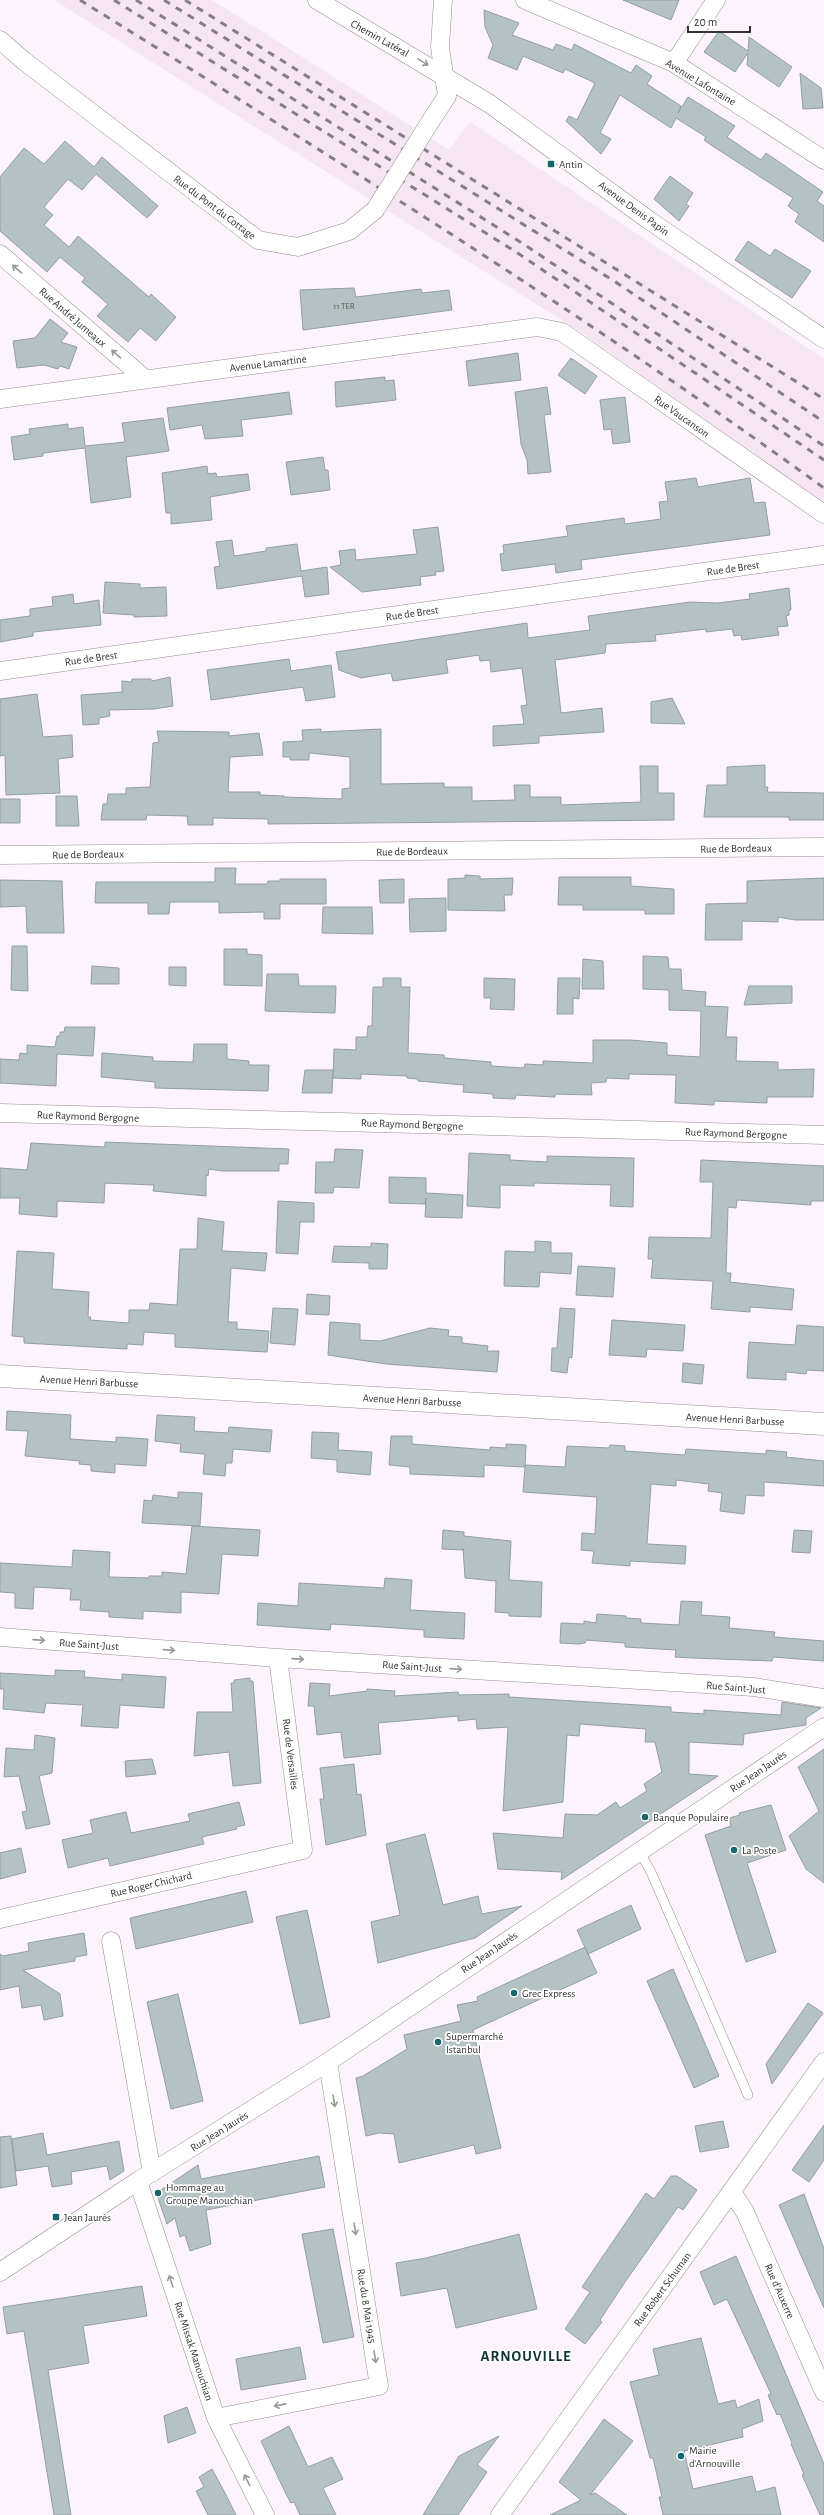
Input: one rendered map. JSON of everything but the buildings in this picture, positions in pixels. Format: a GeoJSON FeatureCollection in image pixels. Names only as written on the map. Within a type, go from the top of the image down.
{"type":"FeatureCollection","features":[{"type":"Feature","properties":{"kind":"street","name":"Chemin Latéral"},"geometry":{"type":"LineString","coordinates":[[317,0],[444,75]]}},
{"type":"Feature","properties":{"kind":"street","name":"Rue du Pont du Cottage"},"geometry":{"type":"LineString","coordinates":[[0,40],[24,61],[258,240],[298,247],[349,231],[375,210],[448,96],[440,47],[443,0]]}},
{"type":"Feature","properties":{"kind":"street","name":"Avenue Lafontaine"},"geometry":{"type":"LineString","coordinates":[[525,0],[674,63],[824,160]]}},
{"type":"Feature","properties":{"kind":"street"},"geometry":{"type":"LineString","coordinates":[[674,63],[716,0]]}},
{"type":"Feature","properties":{"kind":"street","name":"Rue du Pont du Cottage"},"geometry":{"type":"LineString","coordinates":[[0,52],[24,61]]}},
{"type":"Feature","properties":{"kind":"street","name":"Avenue Denis Papin"},"geometry":{"type":"LineString","coordinates":[[444,75],[490,104],[650,221],[824,339]]}},
{"type":"Feature","properties":{"kind":"street","name":"Rue André Jumeaux"},"geometry":{"type":"LineString","coordinates":[[0,254],[145,379]]}},
{"type":"Feature","properties":{"kind":"street","name":"Avenue Lamartine"},"geometry":{"type":"LineString","coordinates":[[0,399],[537,327]]}},
{"type":"Feature","properties":{"kind":"street","name":"Rue Vaucanson"},"geometry":{"type":"LineString","coordinates":[[537,327],[562,332],[824,514]]}},
{"type":"Feature","properties":{"kind":"street","name":"Rue de Brest"},"geometry":{"type":"LineString","coordinates":[[0,671],[824,555]]}},
{"type":"Feature","properties":{"kind":"street","name":"Rue de Bordeaux"},"geometry":{"type":"LineString","coordinates":[[0,855],[824,847]]}},
{"type":"Feature","properties":{"kind":"street","name":"Rue Raymond Bergogne"},"geometry":{"type":"LineString","coordinates":[[0,1113],[824,1135]]}},
{"type":"Feature","properties":{"kind":"street","name":"Avenue Henri Barbusse"},"geometry":{"type":"LineString","coordinates":[[0,1376],[824,1424]]}},
{"type":"Feature","properties":{"kind":"street","name":"Rue Saint-Just"},"geometry":{"type":"LineString","coordinates":[[0,1637],[278,1658],[754,1688],[824,1698]]}},
{"type":"Feature","properties":{"kind":"street","name":"Rue de Versailles"},"geometry":{"type":"LineString","coordinates":[[278,1658],[303,1850]]}},
{"type":"Feature","properties":{"kind":"street","name":"Rue Jean Jaurès"},"geometry":{"type":"LineString","coordinates":[[0,2272],[145,2177],[328,2062],[824,1727]]}},
{"type":"Feature","properties":{"kind":"street","name":"Rue Roger Chichard"},"geometry":{"type":"LineString","coordinates":[[0,1919],[303,1850]]}},
{"type":"Feature","properties":{"kind":"street"},"geometry":{"type":"LineString","coordinates":[[111,1941],[145,2177]]}},
{"type":"Feature","properties":{"kind":"street","name":"Rue du 8 Mai 1945"},"geometry":{"type":"LineString","coordinates":[[216,2418],[380,2386],[328,2062]]}},
{"type":"Feature","properties":{"kind":"street","name":"Rue Robert Schuman"},"geometry":{"type":"LineString","coordinates":[[501,2515],[824,2062]]}},
{"type":"Feature","properties":{"kind":"street","name":"Rue Missak Manouchian"},"geometry":{"type":"LineString","coordinates":[[145,2177],[216,2418],[265,2515]]}},
{"type":"Feature","properties":{"kind":"street","name":"Rue d'Auxerre"},"geometry":{"type":"LineString","coordinates":[[732,2192],[745,2212],[824,2392]]}},
{"type":"Feature","properties":{"kind":"lane"},"geometry":{"type":"LineString","coordinates":[[639,1851],[651,1872],[748,2095]]}},
{"type":"Feature","properties":{"kind":"shaded area"},"geometry":{"type":"Polygon","coordinates":[[[54,0],[212,0],[449,150],[470,122],[824,359],[824,504],[582,333],[54,0]]]}},
{"type":"Feature","properties":{"kind":"railway"},"geometry":{"type":"LineString","coordinates":[[80,0],[269,118],[550,299],[642,360],[824,488]]}},
{"type":"Feature","properties":{"kind":"railway"},"geometry":{"type":"LineString","coordinates":[[114,0],[516,252],[824,460]]}},
{"type":"Feature","properties":{"kind":"railway"},"geometry":{"type":"LineString","coordinates":[[136,0],[522,243],[824,446]]}},
{"type":"Feature","properties":{"kind":"railway"},"geometry":{"type":"LineString","coordinates":[[164,0],[614,281],[824,422]]}},
{"type":"Feature","properties":{"kind":"railway"},"geometry":{"type":"LineString","coordinates":[[185,0],[824,399]]}},
{"type":"Feature","properties":{"kind":"place","name":"Antin"},"geometry":{"type":"Point","coordinates":[551,164]}},
{"type":"Feature","properties":{"kind":"place","name":"Banque Populaire"},"geometry":{"type":"Point","coordinates":[645,1817]}},
{"type":"Feature","properties":{"kind":"place","name":"La Poste"},"geometry":{"type":"Point","coordinates":[734,1850]}},
{"type":"Feature","properties":{"kind":"place","name":"Grec Express"},"geometry":{"type":"Point","coordinates":[514,1993]}},
{"type":"Feature","properties":{"kind":"place","name":"Supermarché Istanbul"},"geometry":{"type":"Point","coordinates":[438,2042]}},
{"type":"Feature","properties":{"kind":"place","name":"Hommage au Groupe Manouchian"},"geometry":{"type":"Point","coordinates":[158,2193]}},
{"type":"Feature","properties":{"kind":"place","name":"Jean Jaurès"},"geometry":{"type":"Point","coordinates":[56,2217]}},
{"type":"Feature","properties":{"kind":"place","name":"Mairie d'Arnouville"},"geometry":{"type":"Point","coordinates":[681,2456]}},
{"type":"Feature","properties":{"kind":"district","name":"ARNOUVILLE"},"geometry":{"type":"Point","coordinates":[526,2356]}}]}
